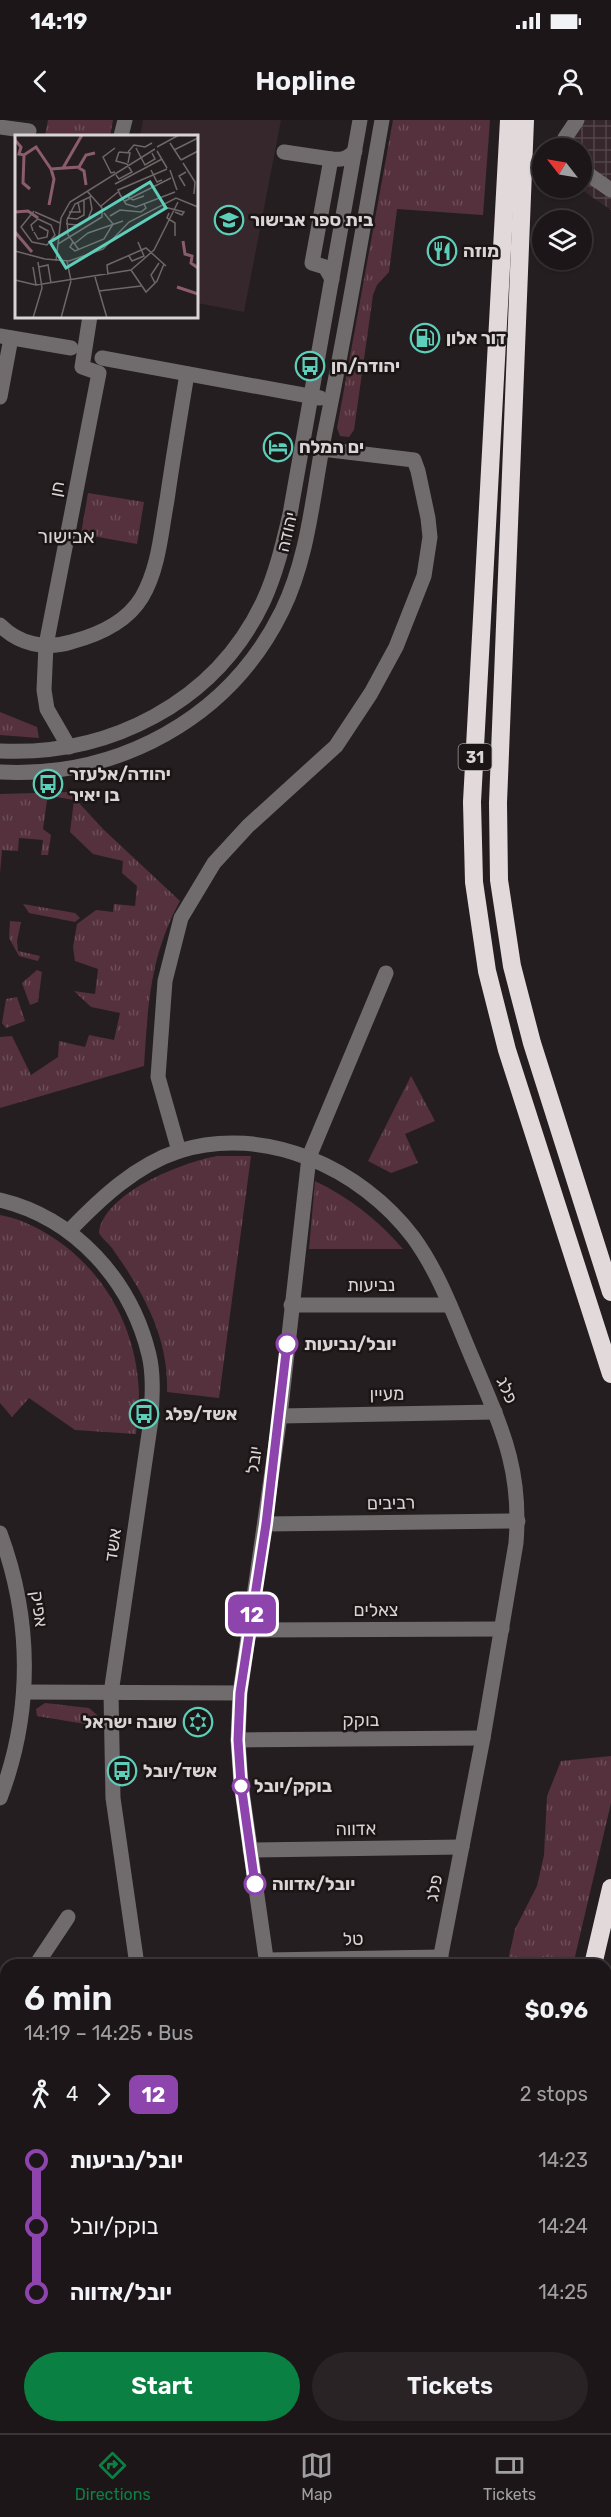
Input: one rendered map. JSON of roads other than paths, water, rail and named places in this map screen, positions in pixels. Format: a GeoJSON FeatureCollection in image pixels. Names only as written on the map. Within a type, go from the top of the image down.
{"type":"FeatureCollection","features":[{"type":"Feature","properties":{"kind":"highway","name":"31"},"geometry":{"type":"LineString","coordinates":[[509,120],[472,802],[474,882],[487,971],[507,1050],[611,1374]]}},
{"type":"Feature","properties":{"kind":"highway","name":"31"},"geometry":{"type":"LineString","coordinates":[[525,120],[498,803],[500,880],[512,966],[532,1043],[611,1292]]}},
{"type":"Feature","properties":{"kind":"highway"},"geometry":{"type":"LineString","coordinates":[[594,1959],[611,1888]]}},
{"type":"Feature","properties":{"kind":"street"},"geometry":{"type":"LineString","coordinates":[[121,135],[125,120]]}},
{"type":"Feature","properties":{"kind":"street","name":"יהודה"},"geometry":{"type":"LineString","coordinates":[[0,751],[69,747],[106,739],[157,716],[207,677],[241,637],[263,602],[279,560],[290,514],[360,120]]}},
{"type":"Feature","properties":{"kind":"street","name":"יהודה"},"geometry":{"type":"LineString","coordinates":[[0,772],[72,768],[112,759],[150,744],[207,705],[233,681],[271,631],[291,590],[311,519],[382,120]]}},
{"type":"Feature","properties":{"kind":"street"},"geometry":{"type":"LineString","coordinates":[[565,138],[577,120]]}},
{"type":"Feature","properties":{"kind":"street"},"geometry":{"type":"LineString","coordinates":[[0,127],[29,131]]}},
{"type":"Feature","properties":{"kind":"street"},"geometry":{"type":"LineString","coordinates":[[284,152],[340,160],[348,158],[355,151]]}},
{"type":"Feature","properties":{"kind":"street"},"geometry":{"type":"LineString","coordinates":[[331,159],[312,263],[325,267],[332,279]]}},
{"type":"Feature","properties":{"kind":"street"},"geometry":{"type":"LineString","coordinates":[[592,177],[611,190]]}},
{"type":"Feature","properties":{"kind":"street","name":"חן"},"geometry":{"type":"LineString","coordinates":[[69,747],[47,709],[44,690],[46,645],[99,373],[81,367],[90,318]]}},
{"type":"Feature","properties":{"kind":"street"},"geometry":{"type":"LineString","coordinates":[[0,397],[5,337],[71,348]]}},
{"type":"Feature","properties":{"kind":"street"},"geometry":{"type":"LineString","coordinates":[[102,358],[332,400]]}},
{"type":"Feature","properties":{"kind":"street"},"geometry":{"type":"LineString","coordinates":[[0,625],[18,639],[32,644],[67,644],[107,629],[128,614],[142,598],[158,553],[187,374]]}},
{"type":"Feature","properties":{"kind":"street"},"geometry":{"type":"LineString","coordinates":[[179,1151],[158,1077],[165,981],[181,918],[213,863],[248,826],[336,746],[371,693],[396,647],[424,576],[430,537],[428,518],[414,460],[322,449]]}},
{"type":"Feature","properties":{"kind":"street","name":"יובל"},"geometry":{"type":"LineString","coordinates":[[267,1959],[241,1784],[238,1740],[240,1693],[280,1416],[309,1157],[386,973]]}},
{"type":"Feature","properties":{"kind":"street","name":"פלג"},"geometry":{"type":"LineString","coordinates":[[70,1230],[88,1211],[128,1178],[179,1151],[235,1144],[260,1145],[309,1157],[343,1174],[400,1221],[431,1264],[495,1412],[509,1452],[516,1483],[518,1521],[483,1738],[440,1959]]}},
{"type":"Feature","properties":{"kind":"street","name":"אשד"},"geometry":{"type":"LineString","coordinates":[[0,1200],[43,1215],[70,1230],[93,1252],[120,1286],[141,1331],[150,1357],[151,1420],[111,1693],[113,1798],[136,1959]]}},
{"type":"Feature","properties":{"kind":"street","name":"נביעות"},"geometry":{"type":"LineString","coordinates":[[291,1305],[450,1305]]}},
{"type":"Feature","properties":{"kind":"street","name":"מעיין"},"geometry":{"type":"LineString","coordinates":[[280,1416],[495,1412]]}},
{"type":"Feature","properties":{"kind":"street","name":"רביבים"},"geometry":{"type":"LineString","coordinates":[[266,1524],[518,1521]]}},
{"type":"Feature","properties":{"kind":"street","name":"אפיק"},"geometry":{"type":"LineString","coordinates":[[0,1533],[18,1592],[22,1622],[24,1692],[19,1732],[0,1798]]}},
{"type":"Feature","properties":{"kind":"street","name":"צאלים"},"geometry":{"type":"LineString","coordinates":[[249,1630],[502,1629]]}},
{"type":"Feature","properties":{"kind":"street"},"geometry":{"type":"LineString","coordinates":[[24,1692],[240,1693]]}},
{"type":"Feature","properties":{"kind":"street","name":"בוקק"},"geometry":{"type":"LineString","coordinates":[[238,1740],[483,1738]]}},
{"type":"Feature","properties":{"kind":"street","name":"אדווה"},"geometry":{"type":"LineString","coordinates":[[250,1850],[462,1847]]}},
{"type":"Feature","properties":{"kind":"street"},"geometry":{"type":"LineString","coordinates":[[40,1959],[68,1917]]}},
{"type":"Feature","properties":{"kind":"place","name":"בית ספר אבישור"},"geometry":{"type":"Point","coordinates":[229,220]}},
{"type":"Feature","properties":{"kind":"place","name":"מוזה"},"geometry":{"type":"Point","coordinates":[442,251]}},
{"type":"Feature","properties":{"kind":"place","name":"דור אלון"},"geometry":{"type":"Point","coordinates":[425,338]}},
{"type":"Feature","properties":{"kind":"place","name":"יהודה/חן"},"geometry":{"type":"Point","coordinates":[310,366]}},
{"type":"Feature","properties":{"kind":"place","name":"ים המלח"},"geometry":{"type":"Point","coordinates":[278,447]}},
{"type":"Feature","properties":{"kind":"place","name":"יהודה/אלעזר בן יאיר"},"geometry":{"type":"Point","coordinates":[48,784]}},
{"type":"Feature","properties":{"kind":"place","name":"יובל/נביעות"},"geometry":{"type":"Point","coordinates":[287,1344]}},
{"type":"Feature","properties":{"kind":"place","name":"אשד/פלג"},"geometry":{"type":"Point","coordinates":[144,1414]}},
{"type":"Feature","properties":{"kind":"place","name":"שובה ישראל"},"geometry":{"type":"Point","coordinates":[198,1722]}},
{"type":"Feature","properties":{"kind":"place","name":"אשד/יובל"},"geometry":{"type":"Point","coordinates":[122,1771]}},
{"type":"Feature","properties":{"kind":"place","name":"בוקק/יובל"},"geometry":{"type":"Point","coordinates":[241,1786]}},
{"type":"Feature","properties":{"kind":"place","name":"יובל/אדווה"},"geometry":{"type":"Point","coordinates":[255,1884]}},
{"type":"Feature","properties":{"kind":"district","name":"אבישור"},"geometry":{"type":"Point","coordinates":[66,536]}}]}
